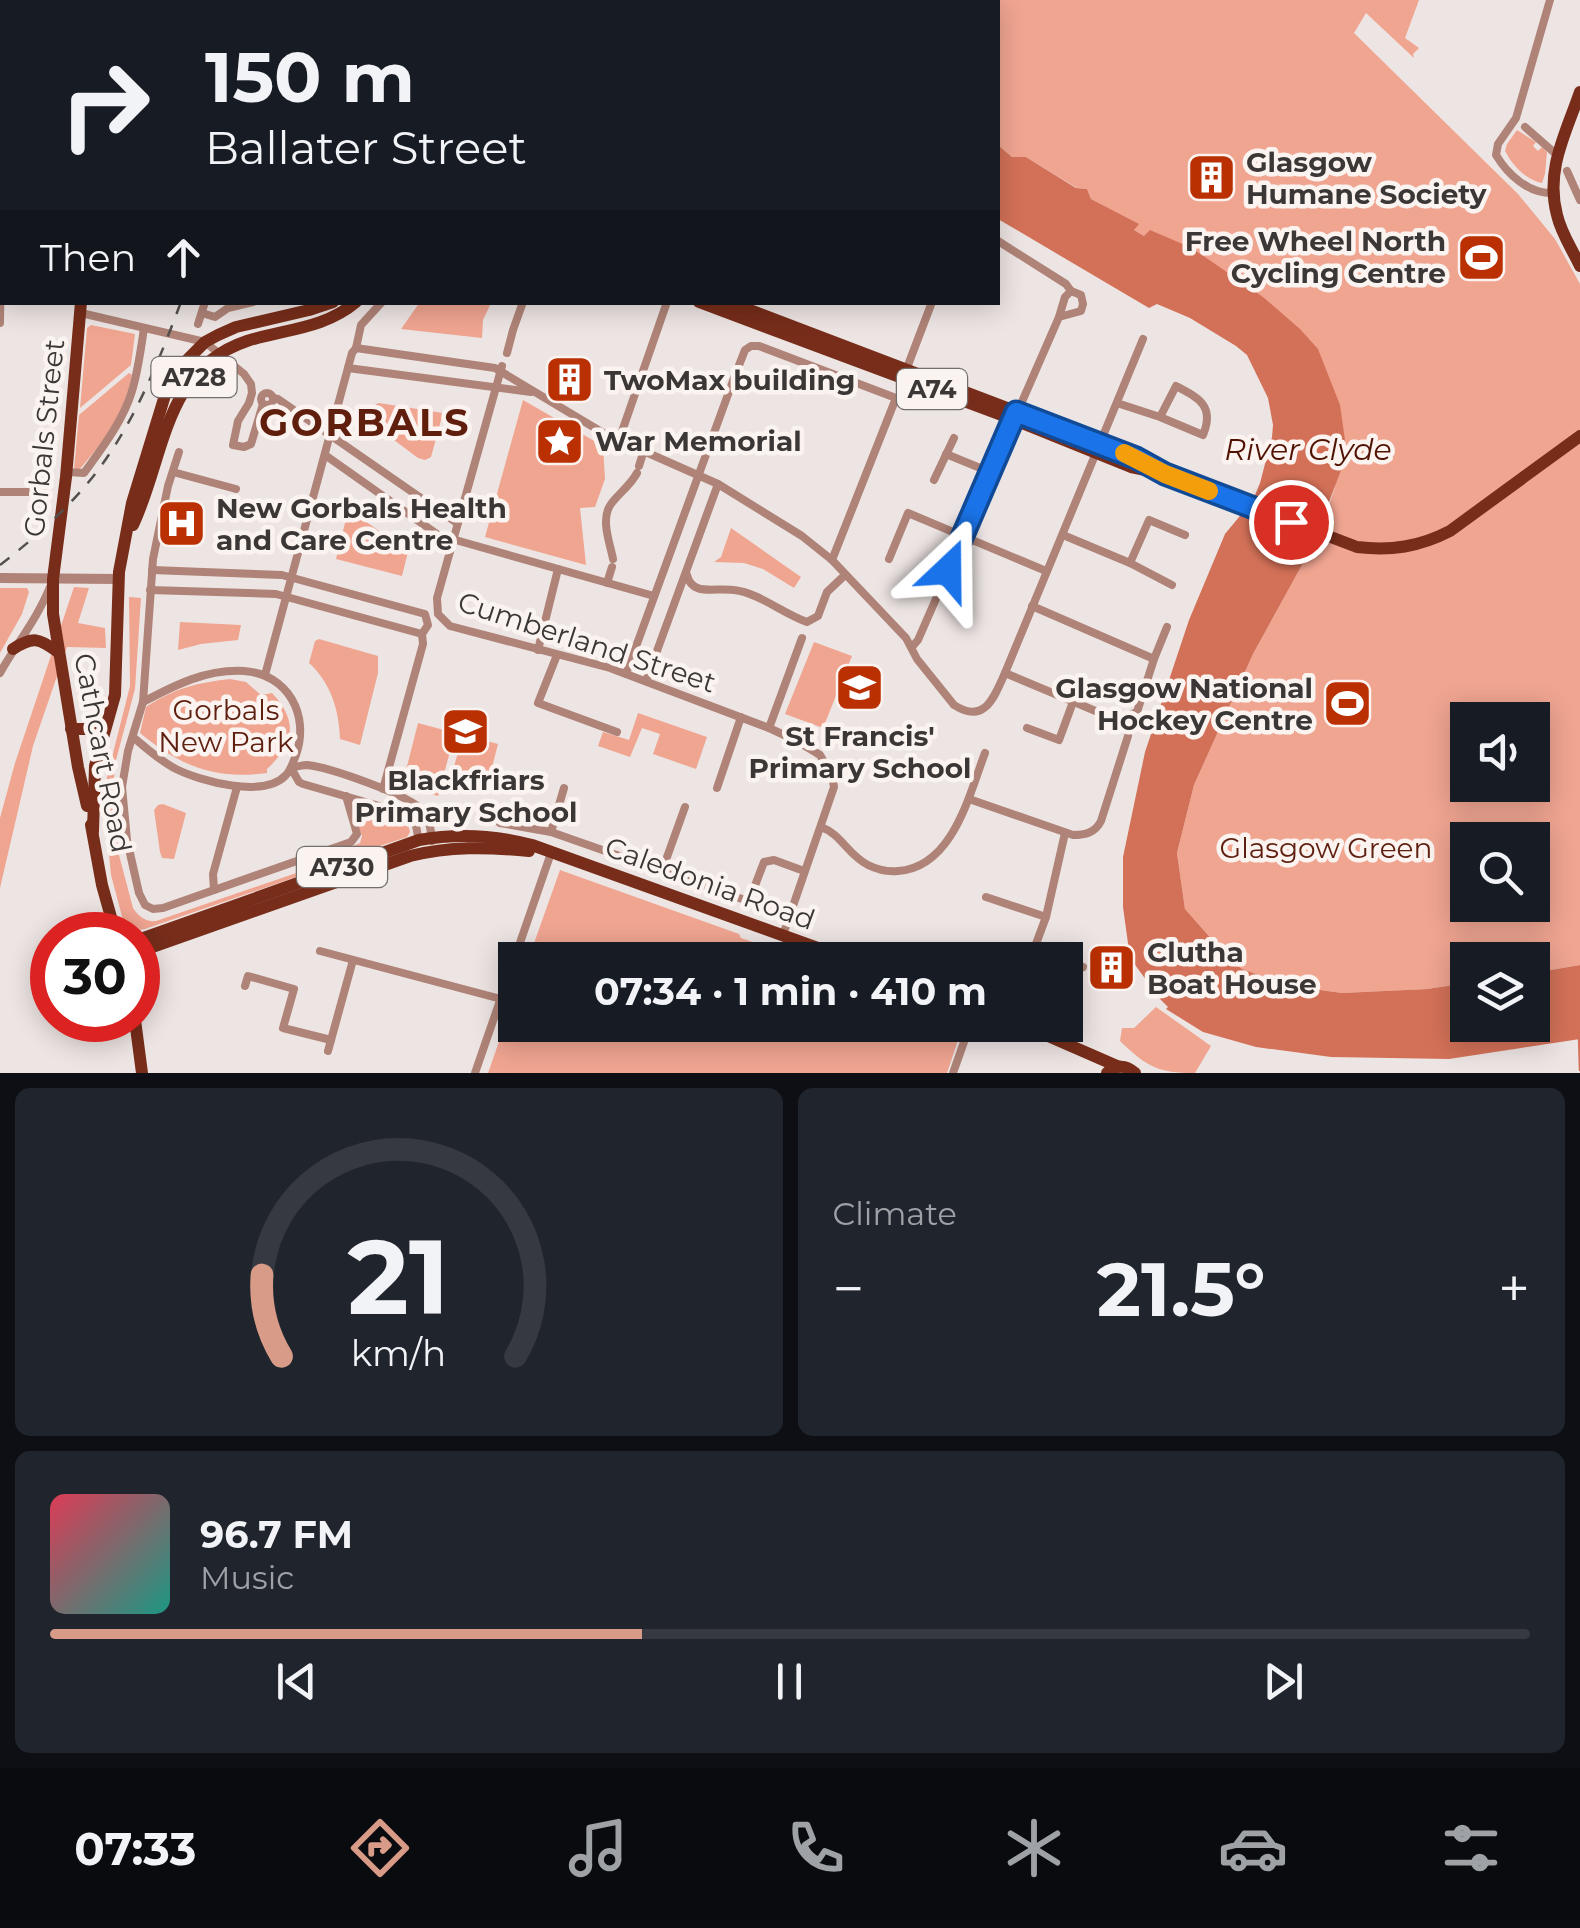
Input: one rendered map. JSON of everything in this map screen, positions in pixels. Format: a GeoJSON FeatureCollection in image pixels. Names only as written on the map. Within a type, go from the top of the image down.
{"type":"FeatureCollection","features":[{"type":"Feature","properties":{"kind":"main road"},"geometry":{"type":"LineString","coordinates":[[1579,101],[1553,171],[1553,193],[1561,228],[1579,261]]}},
{"type":"Feature","properties":{"kind":"main road","name":"A728"},"geometry":{"type":"LineString","coordinates":[[92,832],[93,779],[115,695],[118,580],[132,503],[163,399],[180,368],[205,342],[236,328],[323,305]]}},
{"type":"Feature","properties":{"kind":"main road","name":"A728"},"geometry":{"type":"LineString","coordinates":[[125,543],[142,506],[168,423],[179,398],[200,370],[245,342],[322,322],[351,305]]}},
{"type":"Feature","properties":{"kind":"main road","name":"A74"},"geometry":{"type":"LineString","coordinates":[[708,305],[905,373],[1098,448],[1131,467],[1165,474],[1348,544],[1387,550],[1430,542],[1580,436]]}},
{"type":"Feature","properties":{"kind":"main road","name":"A74"},"geometry":{"type":"LineString","coordinates":[[736,305],[835,347]]}},
{"type":"Feature","properties":{"kind":"main road","name":"Gorbals Street"},"geometry":{"type":"LineString","coordinates":[[53,578],[81,308]]}},
{"type":"Feature","properties":{"kind":"main road","name":"Cathcart Road"},"geometry":{"type":"LineString","coordinates":[[53,578],[53,614],[71,729],[110,912]]}},
{"type":"Feature","properties":{"kind":"main road"},"geometry":{"type":"LineString","coordinates":[[14,649],[34,640],[58,652]]}},
{"type":"Feature","properties":{"kind":"main road"},"geometry":{"type":"LineString","coordinates":[[71,729],[105,729]]}},
{"type":"Feature","properties":{"kind":"main road","name":"Caledonia Road"},"geometry":{"type":"LineString","coordinates":[[160,933],[427,845],[479,835],[532,845],[802,942]]}},
{"type":"Feature","properties":{"kind":"main road","name":"Caledonia Road"},"geometry":{"type":"LineString","coordinates":[[160,944],[427,845]]}},
{"type":"Feature","properties":{"kind":"main road"},"geometry":{"type":"LineString","coordinates":[[138,1042],[142,1073]]}},
{"type":"Feature","properties":{"kind":"main road"},"geometry":{"type":"LineString","coordinates":[[1062,1042],[1112,1070],[1129,1068],[1135,1073]]}},
{"type":"Feature","properties":{"kind":"main road"},"geometry":{"type":"LineString","coordinates":[[1081,1050],[1098,1073]]}},
{"type":"Feature","properties":{"kind":"street"},"geometry":{"type":"LineString","coordinates":[[1550,0],[1516,118],[1498,144],[1496,154],[1502,165],[1528,188],[1553,193]]}},
{"type":"Feature","properties":{"kind":"street"},"geometry":{"type":"LineString","coordinates":[[1524,126],[1557,154]]}},
{"type":"Feature","properties":{"kind":"street"},"geometry":{"type":"LineString","coordinates":[[1568,172],[1580,200]]}},
{"type":"Feature","properties":{"kind":"street"},"geometry":{"type":"LineString","coordinates":[[1000,242],[1080,295],[1081,311],[1058,317]]}},
{"type":"Feature","properties":{"kind":"street"},"geometry":{"type":"LineString","coordinates":[[912,647],[1070,291]]}},
{"type":"Feature","properties":{"kind":"street"},"geometry":{"type":"LineString","coordinates":[[198,324],[204,305]]}},
{"type":"Feature","properties":{"kind":"street"},"geometry":{"type":"LineString","coordinates":[[202,313],[216,317],[227,305]]}},
{"type":"Feature","properties":{"kind":"street"},"geometry":{"type":"LineString","coordinates":[[265,675],[352,353],[361,325],[379,305]]}},
{"type":"Feature","properties":{"kind":"street"},"geometry":{"type":"LineString","coordinates":[[507,353],[522,305]]}},
{"type":"Feature","properties":{"kind":"street"},"geometry":{"type":"LineString","coordinates":[[619,440],[666,305]]}},
{"type":"Feature","properties":{"kind":"street"},"geometry":{"type":"LineString","coordinates":[[905,373],[931,305]]}},
{"type":"Feature","properties":{"kind":"street"},"geometry":{"type":"LineString","coordinates":[[81,308],[205,342],[244,374],[251,384],[250,398],[232,445],[251,444],[264,404],[261,399],[269,394],[457,523]]}},
{"type":"Feature","properties":{"kind":"street"},"geometry":{"type":"LineString","coordinates":[[67,472],[84,473],[107,441],[134,386],[144,328]]}},
{"type":"Feature","properties":{"kind":"street"},"geometry":{"type":"LineString","coordinates":[[356,348],[502,368],[605,434],[718,484],[802,536],[832,560],[906,638],[917,659],[954,705],[976,712],[990,704],[1005,673],[1143,340]]}},
{"type":"Feature","properties":{"kind":"street"},"geometry":{"type":"LineString","coordinates":[[626,674],[734,378],[750,346],[759,346],[896,398],[832,560]]}},
{"type":"Feature","properties":{"kind":"street"},"geometry":{"type":"LineString","coordinates":[[348,368],[535,392]]}},
{"type":"Feature","properties":{"kind":"street"},"geometry":{"type":"LineString","coordinates":[[452,541],[502,368]]}},
{"type":"Feature","properties":{"kind":"street"},"geometry":{"type":"LineString","coordinates":[[1117,403],[1203,434],[1208,424],[1207,410],[1197,397],[1176,386],[1160,418]]}},
{"type":"Feature","properties":{"kind":"street"},"geometry":{"type":"LineString","coordinates":[[934,480],[954,438]]}},
{"type":"Feature","properties":{"kind":"street"},"geometry":{"type":"LineString","coordinates":[[607,583],[613,563],[606,515],[609,506],[632,481],[644,450]]}},
{"type":"Feature","properties":{"kind":"street"},"geometry":{"type":"LineString","coordinates":[[179,452],[168,486],[152,570],[143,702],[124,774],[124,820],[142,901],[157,910],[352,842],[357,834],[346,796]]}},
{"type":"Feature","properties":{"kind":"street"},"geometry":{"type":"LineString","coordinates":[[946,454],[990,472]]}},
{"type":"Feature","properties":{"kind":"street"},"geometry":{"type":"LineString","coordinates":[[325,455],[452,541],[654,596]]}},
{"type":"Feature","properties":{"kind":"street"},"geometry":{"type":"LineString","coordinates":[[173,472],[236,489]]}},
{"type":"Feature","properties":{"kind":"street"},"geometry":{"type":"LineString","coordinates":[[646,682],[718,484]]}},
{"type":"Feature","properties":{"kind":"street"},"geometry":{"type":"LineString","coordinates":[[0,492],[42,492]]}},
{"type":"Feature","properties":{"kind":"street"},"geometry":{"type":"LineString","coordinates":[[889,559],[908,513],[1046,572]]}},
{"type":"Feature","properties":{"kind":"street"},"geometry":{"type":"LineString","coordinates":[[1136,515],[1185,535]]}},
{"type":"Feature","properties":{"kind":"street"},"geometry":{"type":"LineString","coordinates":[[1130,563],[1149,520]]}},
{"type":"Feature","properties":{"kind":"street"},"geometry":{"type":"LineString","coordinates":[[1063,535],[1172,585]]}},
{"type":"Feature","properties":{"kind":"street","name":"Cumberland Street"},"geometry":{"type":"LineString","coordinates":[[452,541],[437,598],[438,614],[450,626],[626,674],[769,728],[811,748],[826,762],[834,787],[783,935]]}},
{"type":"Feature","properties":{"kind":"street"},"geometry":{"type":"LineString","coordinates":[[538,650],[558,569]]}},
{"type":"Feature","properties":{"kind":"street","name":"Cumberland Street"},"geometry":{"type":"LineString","coordinates":[[150,590],[286,596],[422,634],[428,625],[427,616],[420,612],[282,575],[152,570]]}},
{"type":"Feature","properties":{"kind":"street"},"geometry":{"type":"LineString","coordinates":[[686,572],[693,588],[738,590],[807,622],[818,616],[826,592],[845,575]]}},
{"type":"Feature","properties":{"kind":"street"},"geometry":{"type":"LineString","coordinates":[[0,578],[118,580]]}},
{"type":"Feature","properties":{"kind":"street"},"geometry":{"type":"LineString","coordinates":[[0,673],[36,618],[53,578]]}},
{"type":"Feature","properties":{"kind":"street"},"geometry":{"type":"LineString","coordinates":[[1032,606],[1154,659]]}},
{"type":"Feature","properties":{"kind":"street"},"geometry":{"type":"LineString","coordinates":[[1005,673],[1117,720],[1137,712],[1167,628]]}},
{"type":"Feature","properties":{"kind":"street"},"geometry":{"type":"LineString","coordinates":[[383,789],[422,634]]}},
{"type":"Feature","properties":{"kind":"street"},"geometry":{"type":"LineString","coordinates":[[769,728],[802,638]]}},
{"type":"Feature","properties":{"kind":"street"},"geometry":{"type":"LineString","coordinates":[[557,655],[538,703],[617,732]]}},
{"type":"Feature","properties":{"kind":"street"},"geometry":{"type":"LineString","coordinates":[[132,737],[176,770],[237,787],[272,784],[285,777],[296,756],[302,730],[298,711],[286,692],[265,675],[233,671],[193,677],[143,702]]}},
{"type":"Feature","properties":{"kind":"street"},"geometry":{"type":"LineString","coordinates":[[1027,728],[1059,740],[1073,702]]}},
{"type":"Feature","properties":{"kind":"street"},"geometry":{"type":"LineString","coordinates":[[717,788],[741,717]]}},
{"type":"Feature","properties":{"kind":"street"},"geometry":{"type":"LineString","coordinates":[[969,799],[1065,833],[1090,832],[1098,826],[1128,736]]}},
{"type":"Feature","properties":{"kind":"street"},"geometry":{"type":"LineString","coordinates":[[821,827],[832,831],[864,863],[886,871],[919,866],[944,847],[969,799],[985,753]]}},
{"type":"Feature","properties":{"kind":"street"},"geometry":{"type":"LineString","coordinates":[[291,768],[306,765],[370,783],[422,810],[427,845]]}},
{"type":"Feature","properties":{"kind":"street"},"geometry":{"type":"LineString","coordinates":[[291,768],[303,784],[414,816],[427,845]]}},
{"type":"Feature","properties":{"kind":"street"},"geometry":{"type":"LineString","coordinates":[[214,890],[213,874],[237,787]]}},
{"type":"Feature","properties":{"kind":"street"},"geometry":{"type":"LineString","coordinates":[[551,832],[564,788]]}},
{"type":"Feature","properties":{"kind":"street"},"geometry":{"type":"LineString","coordinates":[[662,871],[685,807]]}},
{"type":"Feature","properties":{"kind":"street"},"geometry":{"type":"LineString","coordinates":[[500,823],[551,832],[745,900],[751,896],[764,862],[774,860],[804,871]]}},
{"type":"Feature","properties":{"kind":"street"},"geometry":{"type":"LineString","coordinates":[[1036,942],[1065,833]]}},
{"type":"Feature","properties":{"kind":"street"},"geometry":{"type":"LineString","coordinates":[[521,942],[551,853]]}},
{"type":"Feature","properties":{"kind":"street"},"geometry":{"type":"LineString","coordinates":[[986,897],[1046,917]]}},
{"type":"Feature","properties":{"kind":"street"},"geometry":{"type":"LineString","coordinates":[[320,951],[498,999]]}},
{"type":"Feature","properties":{"kind":"street"},"geometry":{"type":"LineString","coordinates":[[328,1051],[353,960]]}},
{"type":"Feature","properties":{"kind":"street"},"geometry":{"type":"LineString","coordinates":[[245,986],[248,976],[294,989],[283,1028],[331,1040]]}},
{"type":"Feature","properties":{"kind":"street"},"geometry":{"type":"LineString","coordinates":[[475,1073],[498,1008]]}},
{"type":"Feature","properties":{"kind":"street"},"geometry":{"type":"LineString","coordinates":[[954,1073],[964,1042]]}},
{"type":"Feature","properties":{"kind":"green space","name":"Glasgow Green"},"geometry":{"type":"Polygon","coordinates":[[[1000,0],[1419,0],[1405,38],[1419,48],[1414,58],[1366,13],[1354,33],[1518,194],[1555,239],[1580,284],[1580,965],[1550,970],[1550,942],[1450,942],[1450,986],[1342,993],[1291,986],[1242,969],[1185,909],[1177,853],[1194,785],[1253,654],[1316,545],[1334,482],[1203,255],[1151,231],[1144,236],[1134,230],[1138,224],[1091,199],[1087,189],[1077,188],[1026,157],[1012,157],[1000,147],[1000,0]]]}},
{"type":"Feature","properties":{"kind":"green space"},"geometry":{"type":"Polygon","coordinates":[[[1517,130],[1536,142],[1533,146],[1538,151],[1542,147],[1547,152],[1542,183],[1520,171],[1505,151],[1517,130]]]}},
{"type":"Feature","properties":{"kind":"green space"},"geometry":{"type":"Polygon","coordinates":[[[418,305],[490,305],[483,320],[482,338],[401,329],[418,305]]]}},
{"type":"Feature","properties":{"kind":"green space"},"geometry":{"type":"Polygon","coordinates":[[[91,325],[135,334],[131,365],[80,408],[87,328],[91,325]]]}},
{"type":"Feature","properties":{"kind":"green space"},"geometry":{"type":"Polygon","coordinates":[[[129,373],[129,389],[112,426],[79,470],[74,469],[79,415],[129,373]]]}},
{"type":"Feature","properties":{"kind":"green space"},"geometry":{"type":"Polygon","coordinates":[[[523,400],[603,446],[605,479],[595,507],[580,508],[586,565],[485,537],[523,400]]]}},
{"type":"Feature","properties":{"kind":"green space"},"geometry":{"type":"Polygon","coordinates":[[[379,403],[443,413],[431,457],[418,458],[374,425],[369,413],[379,403]]]}},
{"type":"Feature","properties":{"kind":"green space"},"geometry":{"type":"Polygon","coordinates":[[[347,515],[361,518],[408,552],[402,576],[336,559],[347,515]]]}},
{"type":"Feature","properties":{"kind":"green space"},"geometry":{"type":"Polygon","coordinates":[[[731,528],[801,577],[794,588],[763,569],[744,563],[714,562],[721,557],[731,528]]]}},
{"type":"Feature","properties":{"kind":"green space"},"geometry":{"type":"Polygon","coordinates":[[[74,587],[89,588],[78,623],[105,628],[106,648],[67,647],[33,746],[0,888],[0,818],[74,587]]]}},
{"type":"Feature","properties":{"kind":"green space"},"geometry":{"type":"Polygon","coordinates":[[[0,588],[27,588],[29,592],[22,614],[0,653],[0,588]]]}},
{"type":"Feature","properties":{"kind":"green space"},"geometry":{"type":"Polygon","coordinates":[[[129,597],[141,598],[135,689],[116,760],[113,808],[119,855],[136,912],[121,912],[111,875],[105,812],[107,777],[130,686],[129,597]]]}},
{"type":"Feature","properties":{"kind":"green space"},"geometry":{"type":"Polygon","coordinates":[[[180,622],[241,625],[238,640],[178,650],[180,622]]]}},
{"type":"Feature","properties":{"kind":"green space"},"geometry":{"type":"Polygon","coordinates":[[[319,639],[378,656],[378,673],[360,745],[340,739],[332,698],[309,663],[319,639]]]}},
{"type":"Feature","properties":{"kind":"green space"},"geometry":{"type":"Polygon","coordinates":[[[814,642],[852,656],[823,728],[785,714],[814,642]]]}},
{"type":"Feature","properties":{"kind":"green space","name":"Gorbals New Park"},"geometry":{"type":"Polygon","coordinates":[[[230,679],[246,682],[261,695],[272,693],[286,714],[288,742],[267,773],[231,774],[199,768],[169,754],[140,733],[146,707],[186,687],[230,679]]]}},
{"type":"Feature","properties":{"kind":"green space"},"geometry":{"type":"Polygon","coordinates":[[[638,713],[707,737],[696,769],[653,754],[660,734],[642,728],[630,757],[598,746],[603,732],[629,740],[638,713]]]}},
{"type":"Feature","properties":{"kind":"green space"},"geometry":{"type":"Polygon","coordinates":[[[418,723],[455,733],[438,796],[402,786],[418,723]]]}},
{"type":"Feature","properties":{"kind":"green space"},"geometry":{"type":"Polygon","coordinates":[[[463,735],[498,744],[487,787],[451,777],[463,735]]]}},
{"type":"Feature","properties":{"kind":"green space"},"geometry":{"type":"Polygon","coordinates":[[[163,804],[186,813],[174,859],[162,858],[160,852],[154,810],[163,804]]]}},
{"type":"Feature","properties":{"kind":"green space"},"geometry":{"type":"Polygon","coordinates":[[[355,805],[406,819],[410,832],[407,837],[356,854],[353,846],[360,843],[362,836],[352,808],[355,805]]]}},
{"type":"Feature","properties":{"kind":"green space"},"geometry":{"type":"Polygon","coordinates":[[[349,855],[351,858],[160,924],[160,920],[349,855]]]}},
{"type":"Feature","properties":{"kind":"green space"},"geometry":{"type":"Polygon","coordinates":[[[560,870],[753,942],[534,942],[560,870]]]}},
{"type":"Feature","properties":{"kind":"green space"},"geometry":{"type":"Polygon","coordinates":[[[1156,1007],[1211,1046],[1195,1073],[1154,1067],[1120,1041],[1122,1028],[1134,1028],[1156,1007]]]}},
{"type":"Feature","properties":{"kind":"green space"},"geometry":{"type":"Polygon","coordinates":[[[499,1042],[957,1042],[947,1073],[488,1073],[499,1042]]]}},
{"type":"Feature","properties":{"kind":"water","name":"River Clyde"},"geometry":{"type":"Polygon","coordinates":[[[1000,147],[1012,157],[1026,157],[1076,188],[1087,189],[1091,199],[1139,224],[1134,230],[1144,236],[1150,230],[1192,248],[1263,297],[1318,349],[1340,405],[1347,454],[1313,545],[1253,654],[1194,785],[1177,853],[1185,909],[1242,969],[1291,986],[1342,993],[1450,986],[1450,1042],[1550,1042],[1550,970],[1580,965],[1580,1039],[1449,1059],[1331,1057],[1256,1047],[1203,1032],[1166,1009],[1130,958],[1123,907],[1123,857],[1145,752],[1189,620],[1225,534],[1253,500],[1260,483],[1273,425],[1268,398],[1247,355],[1190,318],[1157,304],[1149,308],[1000,220],[1000,147]]]}},
{"type":"Feature","properties":{"kind":"waterway"},"geometry":{"type":"LineString","coordinates":[[1579,1036],[1580,1070]]}},
{"type":"Feature","properties":{"kind":"railway"},"geometry":{"type":"LineString","coordinates":[[0,565],[58,515],[108,456],[140,401],[180,305]]}},
{"type":"Feature","properties":{"kind":"slow traffic"},"geometry":{"type":"LineString","coordinates":[[1124,453],[1209,491]]}},
{"type":"Feature","properties":{"kind":"place","name":"Glasgow Humane Society"},"geometry":{"type":"Point","coordinates":[1211,178]}},
{"type":"Feature","properties":{"kind":"place","name":"Free Wheel North Cycling Centre"},"geometry":{"type":"Point","coordinates":[1481,257]}},
{"type":"Feature","properties":{"kind":"place","name":"TwoMax building"},"geometry":{"type":"Point","coordinates":[569,380]}},
{"type":"Feature","properties":{"kind":"place","name":"War Memorial"},"geometry":{"type":"Point","coordinates":[560,441]}},
{"type":"Feature","properties":{"kind":"place","name":"New Gorbals Health and Care Centre"},"geometry":{"type":"Point","coordinates":[181,524]}},
{"type":"Feature","properties":{"kind":"place","name":"St Francis' Primary School"},"geometry":{"type":"Point","coordinates":[860,688]}},
{"type":"Feature","properties":{"kind":"place","name":"Glasgow National Hockey Centre"},"geometry":{"type":"Point","coordinates":[1348,704]}},
{"type":"Feature","properties":{"kind":"place","name":"Blackfriars Primary School"},"geometry":{"type":"Point","coordinates":[466,732]}},
{"type":"Feature","properties":{"kind":"place","name":"Clutha Boat House"},"geometry":{"type":"Point","coordinates":[1112,968]}},
{"type":"Feature","properties":{"kind":"district","name":"GORBALS"},"geometry":{"type":"Point","coordinates":[365,423]}},
{"type":"Feature","properties":{"kind":"route"},"geometry":{"type":"LineString","coordinates":[[948,570],[1016,412],[1291,522]]}}]}
